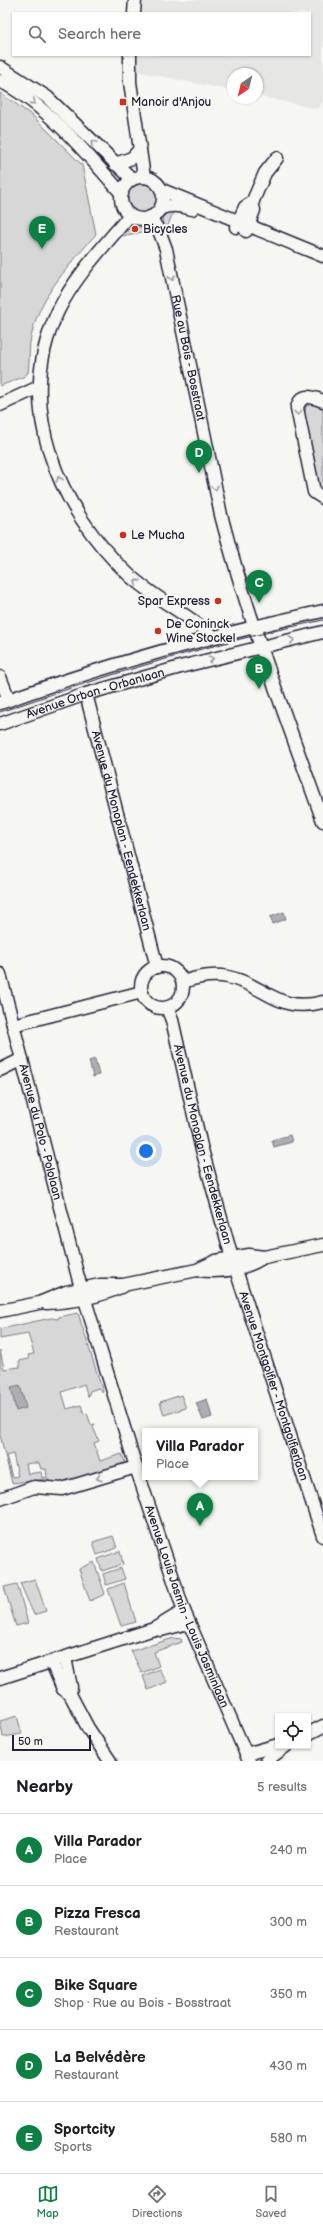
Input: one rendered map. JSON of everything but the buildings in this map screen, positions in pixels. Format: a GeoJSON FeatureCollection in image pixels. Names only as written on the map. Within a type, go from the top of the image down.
{"type":"FeatureCollection","features":[{"type":"Feature","properties":{"kind":"street"},"geometry":{"type":"LineString","coordinates":[[134,12],[135,0]]}},
{"type":"Feature","properties":{"kind":"street"},"geometry":{"type":"LineString","coordinates":[[130,56],[130,82],[144,177]]}},
{"type":"Feature","properties":{"kind":"street"},"geometry":{"type":"LineString","coordinates":[[0,67],[47,97],[114,164],[132,179]]}},
{"type":"Feature","properties":{"kind":"street"},"geometry":{"type":"LineString","coordinates":[[0,80],[27,97],[48,115],[122,194]]}},
{"type":"Feature","properties":{"kind":"street"},"geometry":{"type":"LineString","coordinates":[[114,164],[132,158],[140,149]]}},
{"type":"Feature","properties":{"kind":"street"},"geometry":{"type":"LineString","coordinates":[[242,226],[254,210],[252,203],[265,173],[277,158]]}},
{"type":"Feature","properties":{"kind":"street"},"geometry":{"type":"LineString","coordinates":[[323,256],[242,226],[182,205],[170,205],[161,208],[150,217],[141,218],[130,215],[123,206],[122,194],[124,188],[132,179],[144,177],[155,181],[162,190],[242,226],[323,262]]}},
{"type":"Feature","properties":{"kind":"street"},"geometry":{"type":"LineString","coordinates":[[161,208],[163,202],[162,190]]}},
{"type":"Feature","properties":{"kind":"street"},"geometry":{"type":"LineString","coordinates":[[130,215],[71,290],[61,306],[45,347],[39,387],[41,411],[48,444],[61,485],[80,517],[112,558],[130,575],[154,596],[203,627],[214,637]]}},
{"type":"Feature","properties":{"kind":"street","name":"Rue au Bois - Bosstraat"},"geometry":{"type":"LineString","coordinates":[[150,217],[162,240],[221,515],[231,553],[255,627],[323,821]]}},
{"type":"Feature","properties":{"kind":"street"},"geometry":{"type":"LineString","coordinates":[[0,405],[39,387]]}},
{"type":"Feature","properties":{"kind":"street"},"geometry":{"type":"LineString","coordinates":[[323,401],[311,396],[305,396],[299,401],[297,408],[314,492],[323,498]]}},
{"type":"Feature","properties":{"kind":"street","name":"Avenue Orban - Orbanlaan"},"geometry":{"type":"LineString","coordinates":[[4,702],[80,676],[214,637],[323,611]]}},
{"type":"Feature","properties":{"kind":"street","name":"Avenue Orban - Orbanlaan"},"geometry":{"type":"LineString","coordinates":[[0,724],[86,694],[192,664],[323,632]]}},
{"type":"Feature","properties":{"kind":"street"},"geometry":{"type":"LineString","coordinates":[[188,645],[192,664]]}},
{"type":"Feature","properties":{"kind":"street"},"geometry":{"type":"LineString","coordinates":[[0,677],[4,702]]}},
{"type":"Feature","properties":{"kind":"street","name":"Avenue du Monoplan - Eendekkerlaan"},"geometry":{"type":"LineString","coordinates":[[86,694],[157,967]]}},
{"type":"Feature","properties":{"kind":"street"},"geometry":{"type":"LineString","coordinates":[[157,967],[171,968],[177,972],[183,982],[183,991],[179,1000],[167,1008],[152,1006],[145,1000],[142,992],[141,985],[146,974],[157,967]]}},
{"type":"Feature","properties":{"kind":"street","name":"Avenue du Polo - Pololaan"},"geometry":{"type":"LineString","coordinates":[[0,974],[3,994],[13,1025],[84,1294]]}},
{"type":"Feature","properties":{"kind":"street"},"geometry":{"type":"LineString","coordinates":[[183,982],[210,976],[228,978],[246,984],[279,1002],[297,1005],[323,1002]]}},
{"type":"Feature","properties":{"kind":"street"},"geometry":{"type":"LineString","coordinates":[[13,1025],[142,992]]}},
{"type":"Feature","properties":{"kind":"street","name":"Avenue du Monoplan - Eendekkerlaan"},"geometry":{"type":"LineString","coordinates":[[167,1008],[172,1020],[201,1146],[233,1264]]}},
{"type":"Feature","properties":{"kind":"street"},"geometry":{"type":"LineString","coordinates":[[0,1070],[22,1059]]}},
{"type":"Feature","properties":{"kind":"street"},"geometry":{"type":"LineString","coordinates":[[0,1311],[38,1303],[68,1302],[84,1294],[102,1296],[123,1285],[197,1270],[216,1273],[249,1255],[264,1257],[323,1245]]}},
{"type":"Feature","properties":{"kind":"street","name":"Avenue Montgolfier - Montgolfierlaan"},"geometry":{"type":"LineString","coordinates":[[233,1264],[323,1536]]}},
{"type":"Feature","properties":{"kind":"street","name":"Avenue Louis Jasmin - Louis Jasminlaan"},"geometry":{"type":"LineString","coordinates":[[84,1294],[136,1467],[188,1623],[247,1758]]}},
{"type":"Feature","properties":{"kind":"street"},"geometry":{"type":"LineString","coordinates":[[0,1500],[34,1487],[62,1489],[136,1467]]}},
{"type":"Feature","properties":{"kind":"street"},"geometry":{"type":"LineString","coordinates":[[0,1678],[52,1663],[154,1629],[184,1611]]}},
{"type":"Feature","properties":{"kind":"street"},"geometry":{"type":"LineString","coordinates":[[154,1629],[161,1630],[188,1623]]}},
{"type":"Feature","properties":{"kind":"street"},"geometry":{"type":"LineString","coordinates":[[65,1658],[71,1687],[70,1694]]}},
{"type":"Feature","properties":{"kind":"street"},"geometry":{"type":"LineString","coordinates":[[52,1663],[63,1689],[70,1694],[88,1728],[110,1761]]}},
{"type":"Feature","properties":{"kind":"street"},"geometry":{"type":"LineString","coordinates":[[311,1732],[323,1726]]}},
{"type":"Feature","properties":{"kind":"street"},"geometry":{"type":"LineString","coordinates":[[247,1758],[275,1746]]}},
{"type":"Feature","properties":{"kind":"street"},"geometry":{"type":"LineString","coordinates":[[266,1761],[282,1749]]}},
{"type":"Feature","properties":{"kind":"shaded area"},"geometry":{"type":"Polygon","coordinates":[[[143,0],[323,0],[323,101],[318,109],[263,97],[263,68],[227,68],[227,90],[136,71],[137,56],[311,56],[311,12],[141,12],[143,0]]]}},
{"type":"Feature","properties":{"kind":"shaded area"},"geometry":{"type":"Polygon","coordinates":[[[0,93],[33,116],[82,165],[96,234],[67,268],[42,305],[36,318],[31,338],[28,373],[23,377],[0,386],[0,93]]]}},
{"type":"Feature","properties":{"kind":"shaded area"},"geometry":{"type":"Polygon","coordinates":[[[142,183],[153,187],[157,198],[153,209],[142,213],[131,209],[127,198],[131,187],[142,183]]]}},
{"type":"Feature","properties":{"kind":"shaded area"},"geometry":{"type":"Polygon","coordinates":[[[174,210],[167,228],[169,231],[168,234],[163,225],[162,219],[168,211],[174,210]]]}},
{"type":"Feature","properties":{"kind":"shaded area"},"geometry":{"type":"Polygon","coordinates":[[[133,227],[143,227],[148,231],[121,236],[133,227]]]}},
{"type":"Feature","properties":{"kind":"shaded area"},"geometry":{"type":"Polygon","coordinates":[[[315,403],[323,407],[323,493],[319,490],[304,417],[306,406],[315,403]]]}},
{"type":"Feature","properties":{"kind":"shaded area"},"geometry":{"type":"Polygon","coordinates":[[[284,912],[286,919],[273,924],[270,917],[284,912]]]}},
{"type":"Feature","properties":{"kind":"shaded area"},"geometry":{"type":"Polygon","coordinates":[[[95,1059],[99,1075],[93,1077],[89,1061],[95,1059]]]}},
{"type":"Feature","properties":{"kind":"shaded area"},"geometry":{"type":"Polygon","coordinates":[[[290,1135],[292,1142],[274,1147],[272,1140],[290,1135]]]}},
{"type":"Feature","properties":{"kind":"shaded area"},"geometry":{"type":"Polygon","coordinates":[[[78,1313],[103,1392],[98,1388],[90,1391],[88,1397],[84,1384],[62,1392],[67,1409],[81,1405],[84,1414],[87,1413],[91,1425],[95,1424],[93,1427],[99,1441],[94,1443],[100,1461],[122,1454],[125,1463],[65,1483],[49,1483],[48,1479],[12,1483],[0,1435],[0,1350],[4,1369],[20,1367],[19,1361],[29,1359],[28,1355],[34,1354],[28,1334],[0,1339],[0,1329],[51,1318],[58,1319],[59,1317],[78,1313]],[[13,1454],[6,1456],[12,1477],[18,1476],[13,1454]],[[39,1463],[26,1464],[28,1474],[41,1472],[42,1478],[47,1477],[46,1469],[41,1469],[39,1463]]]}},
{"type":"Feature","properties":{"kind":"shaded area"},"geometry":{"type":"Polygon","coordinates":[[[20,1385],[26,1408],[16,1411],[11,1387],[20,1385]]]}},
{"type":"Feature","properties":{"kind":"shaded area"},"geometry":{"type":"Polygon","coordinates":[[[181,1395],[186,1408],[164,1415],[160,1402],[181,1395]]]}},
{"type":"Feature","properties":{"kind":"shaded area"},"geometry":{"type":"Polygon","coordinates":[[[207,1399],[212,1417],[203,1420],[196,1403],[207,1399]]]}},
{"type":"Feature","properties":{"kind":"shaded area"},"geometry":{"type":"Polygon","coordinates":[[[113,1536],[117,1548],[97,1555],[93,1542],[113,1536]]]}},
{"type":"Feature","properties":{"kind":"shaded area"},"geometry":{"type":"Polygon","coordinates":[[[120,1551],[123,1564],[102,1571],[98,1559],[120,1551]]]}},
{"type":"Feature","properties":{"kind":"shaded area"},"geometry":{"type":"Polygon","coordinates":[[[94,1562],[105,1594],[90,1601],[79,1569],[94,1562]]]}},
{"type":"Feature","properties":{"kind":"shaded area"},"geometry":{"type":"Polygon","coordinates":[[[121,1568],[125,1579],[106,1585],[103,1574],[121,1568]]]}},
{"type":"Feature","properties":{"kind":"shaded area"},"geometry":{"type":"Polygon","coordinates":[[[35,1579],[46,1611],[34,1615],[20,1583],[35,1579]]]}},
{"type":"Feature","properties":{"kind":"shaded area"},"geometry":{"type":"Polygon","coordinates":[[[124,1583],[136,1622],[121,1626],[108,1589],[124,1583]]]}},
{"type":"Feature","properties":{"kind":"shaded area"},"geometry":{"type":"Polygon","coordinates":[[[17,1584],[28,1623],[16,1626],[4,1587],[17,1584]]]}},
{"type":"Feature","properties":{"kind":"shaded area"},"geometry":{"type":"Polygon","coordinates":[[[174,1638],[181,1639],[182,1642],[154,1652],[159,1666],[142,1673],[131,1651],[174,1638]]]}},
{"type":"Feature","properties":{"kind":"shaded area"},"geometry":{"type":"Polygon","coordinates":[[[159,1669],[167,1682],[148,1690],[143,1676],[159,1669]]]}},
{"type":"Feature","properties":{"kind":"shaded area"},"geometry":{"type":"Polygon","coordinates":[[[17,1716],[22,1734],[3,1737],[0,1721],[17,1716]]]}},
{"type":"Feature","properties":{"kind":"tram line"},"geometry":{"type":"LineString","coordinates":[[0,712],[79,685],[200,649],[323,620]]}},
{"type":"Feature","properties":{"kind":"place","name":"Manoir d'Anjou"},"geometry":{"type":"Point","coordinates":[123,102]}},
{"type":"Feature","properties":{"kind":"place","name":"Bicycles"},"geometry":{"type":"Point","coordinates":[135,229]}},
{"type":"Feature","properties":{"kind":"place","name":"Sportcity"},"geometry":{"type":"Point","coordinates":[42,249]}},
{"type":"Feature","properties":{"kind":"place","name":"La Belvédère"},"geometry":{"type":"Point","coordinates":[199,473]}},
{"type":"Feature","properties":{"kind":"place","name":"Le Mucha"},"geometry":{"type":"Point","coordinates":[123,535]}},
{"type":"Feature","properties":{"kind":"place","name":"Spar Express"},"geometry":{"type":"Point","coordinates":[218,601]}},
{"type":"Feature","properties":{"kind":"place","name":"Bike Square"},"geometry":{"type":"Point","coordinates":[259,603]}},
{"type":"Feature","properties":{"kind":"place","name":"De Coninck Wine Stockel"},"geometry":{"type":"Point","coordinates":[158,631]}},
{"type":"Feature","properties":{"kind":"place","name":"Pizza Fresca"},"geometry":{"type":"Point","coordinates":[259,689]}},
{"type":"Feature","properties":{"kind":"place","name":"Villa Parador"},"geometry":{"type":"Point","coordinates":[200,1526]}}]}
